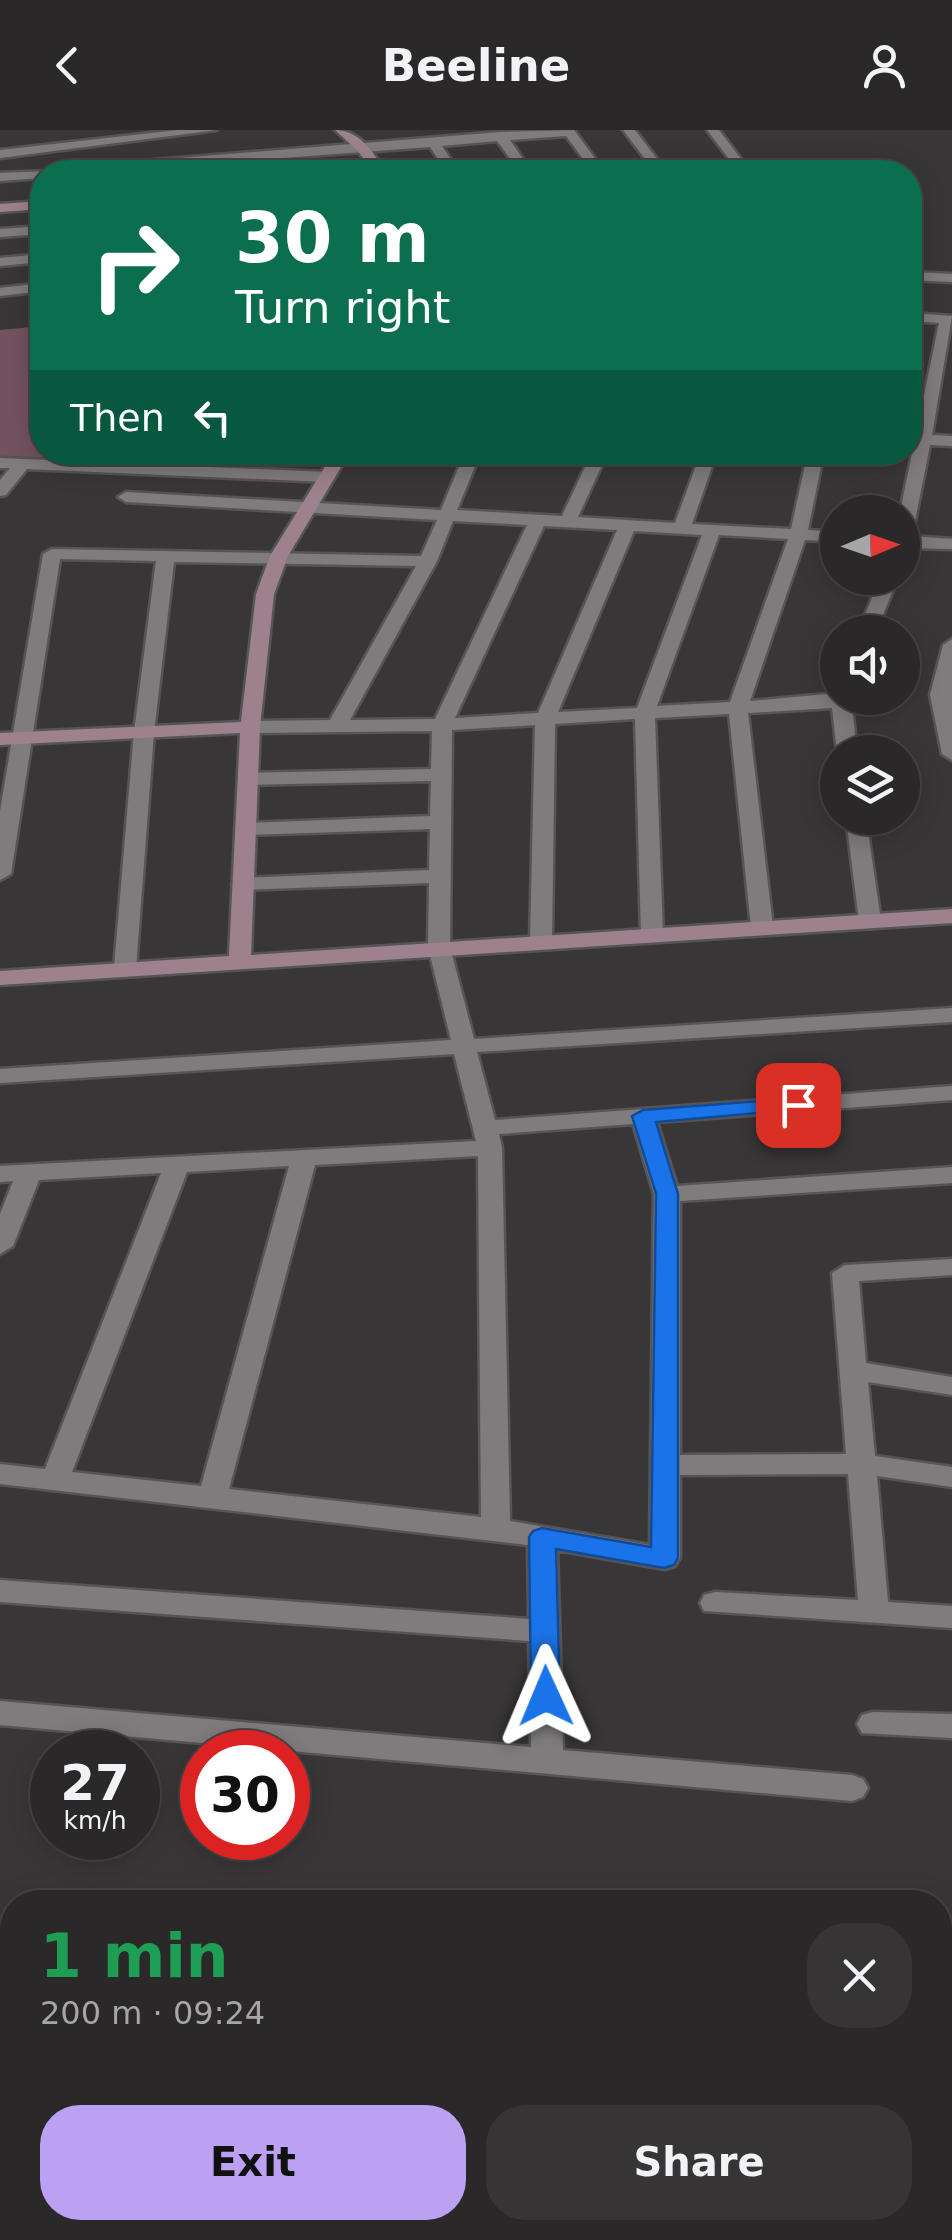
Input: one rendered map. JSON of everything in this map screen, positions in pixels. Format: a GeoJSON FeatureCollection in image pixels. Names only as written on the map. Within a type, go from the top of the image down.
{"type":"FeatureCollection","features":[{"type":"Feature","properties":{"kind":"street"},"geometry":{"type":"LineString","coordinates":[[79,130],[87,144]]}},
{"type":"Feature","properties":{"kind":"street"},"geometry":{"type":"LineString","coordinates":[[0,154],[16,146],[87,144],[211,130]]}},
{"type":"Feature","properties":{"kind":"street"},"geometry":{"type":"LineString","coordinates":[[341,130],[370,160]]}},
{"type":"Feature","properties":{"kind":"street"},"geometry":{"type":"LineString","coordinates":[[628,130],[652,160]]}},
{"type":"Feature","properties":{"kind":"street"},"geometry":{"type":"LineString","coordinates":[[713,130],[736,160]]}},
{"type":"Feature","properties":{"kind":"street"},"geometry":{"type":"LineString","coordinates":[[196,160],[576,131],[592,160]]}},
{"type":"Feature","properties":{"kind":"street"},"geometry":{"type":"LineString","coordinates":[[500,136],[517,160]]}},
{"type":"Feature","properties":{"kind":"street"},"geometry":{"type":"LineString","coordinates":[[433,141],[445,160]]}},
{"type":"Feature","properties":{"kind":"street"},"geometry":{"type":"LineString","coordinates":[[0,177],[30,175]]}},
{"type":"Feature","properties":{"kind":"street"},"geometry":{"type":"LineString","coordinates":[[0,208],[30,206]]}},
{"type":"Feature","properties":{"kind":"street"},"geometry":{"type":"LineString","coordinates":[[0,233],[30,231]]}},
{"type":"Feature","properties":{"kind":"street"},"geometry":{"type":"LineString","coordinates":[[0,262],[30,259]]}},
{"type":"Feature","properties":{"kind":"street"},"geometry":{"type":"LineString","coordinates":[[922,277],[952,278]]}},
{"type":"Feature","properties":{"kind":"street"},"geometry":{"type":"LineString","coordinates":[[0,292],[30,288]]}},
{"type":"Feature","properties":{"kind":"street"},"geometry":{"type":"LineString","coordinates":[[922,318],[950,320],[922,421]]}},
{"type":"Feature","properties":{"kind":"street"},"geometry":{"type":"LineString","coordinates":[[922,439],[952,441]]}},
{"type":"Feature","properties":{"kind":"street"},"geometry":{"type":"LineString","coordinates":[[0,462],[30,463]]}},
{"type":"Feature","properties":{"kind":"street"},"geometry":{"type":"LineString","coordinates":[[0,491],[23,463]]}},
{"type":"Feature","properties":{"kind":"street"},"geometry":{"type":"LineString","coordinates":[[66,465],[327,477]]}},
{"type":"Feature","properties":{"kind":"street"},"geometry":{"type":"LineString","coordinates":[[240,960],[250,728],[265,594],[279,556],[334,465]]}},
{"type":"Feature","properties":{"kind":"street"},"geometry":{"type":"LineString","coordinates":[[338,726],[428,561],[468,465]]}},
{"type":"Feature","properties":{"kind":"street"},"geometry":{"type":"LineString","coordinates":[[568,522],[594,465]]}},
{"type":"Feature","properties":{"kind":"street"},"geometry":{"type":"LineString","coordinates":[[682,528],[704,465]]}},
{"type":"Feature","properties":{"kind":"street"},"geometry":{"type":"LineString","coordinates":[[762,928],[738,707],[798,535],[813,465]]}},
{"type":"Feature","properties":{"kind":"street"},"geometry":{"type":"LineString","coordinates":[[909,495],[913,465]]}},
{"type":"Feature","properties":{"kind":"street"},"geometry":{"type":"LineString","coordinates":[[126,497],[820,536]]}},
{"type":"Feature","properties":{"kind":"street"},"geometry":{"type":"LineString","coordinates":[[496,1529],[487,1138],[439,947],[442,725],[538,520]]}},
{"type":"Feature","properties":{"kind":"street"},"geometry":{"type":"LineString","coordinates":[[541,941],[545,719],[628,525]]}},
{"type":"Feature","properties":{"kind":"street"},"geometry":{"type":"LineString","coordinates":[[652,934],[645,713],[712,530]]}},
{"type":"Feature","properties":{"kind":"street"},"geometry":{"type":"LineString","coordinates":[[920,542],[952,544]]}},
{"type":"Feature","properties":{"kind":"street"},"geometry":{"type":"LineString","coordinates":[[0,874],[10,738],[52,554],[428,561]]}},
{"type":"Feature","properties":{"kind":"street"},"geometry":{"type":"LineString","coordinates":[[125,968],[144,732],[166,555]]}},
{"type":"Feature","properties":{"kind":"street"},"geometry":{"type":"LineString","coordinates":[[952,645],[946,694],[952,754]]}},
{"type":"Feature","properties":{"kind":"street"},"geometry":{"type":"LineString","coordinates":[[920,696],[946,694]]}},
{"type":"Feature","properties":{"kind":"street"},"geometry":{"type":"LineString","coordinates":[[10,738],[442,725],[820,701]]}},
{"type":"Feature","properties":{"kind":"street"},"geometry":{"type":"LineString","coordinates":[[248,779],[442,774]]}},
{"type":"Feature","properties":{"kind":"street"},"geometry":{"type":"LineString","coordinates":[[246,829],[440,822]]}},
{"type":"Feature","properties":{"kind":"street"},"geometry":{"type":"LineString","coordinates":[[858,835],[870,921]]}},
{"type":"Feature","properties":{"kind":"street"},"geometry":{"type":"LineString","coordinates":[[243,884],[440,876]]}},
{"type":"Feature","properties":{"kind":"street"},"geometry":{"type":"LineString","coordinates":[[0,978],[952,916]]}},
{"type":"Feature","properties":{"kind":"street"},"geometry":{"type":"LineString","coordinates":[[0,1076],[952,1015]]}},
{"type":"Feature","properties":{"kind":"street"},"geometry":{"type":"LineString","coordinates":[[0,1174],[304,1158],[643,1116],[952,1093]]}},
{"type":"Feature","properties":{"kind":"street"},"geometry":{"type":"LineString","coordinates":[[0,1474],[496,1529],[664,1558],[667,1194],[643,1116]]}},
{"type":"Feature","properties":{"kind":"street"},"geometry":{"type":"LineString","coordinates":[[212,1498],[304,1158]]}},
{"type":"Feature","properties":{"kind":"street"},"geometry":{"type":"LineString","coordinates":[[55,1480],[176,1165]]}},
{"type":"Feature","properties":{"kind":"street"},"geometry":{"type":"LineString","coordinates":[[0,1246],[29,1173]]}},
{"type":"Feature","properties":{"kind":"street"},"geometry":{"type":"LineString","coordinates":[[667,1194],[952,1175]]}},
{"type":"Feature","properties":{"kind":"street"},"geometry":{"type":"LineString","coordinates":[[874,1613],[845,1274],[952,1267]]}},
{"type":"Feature","properties":{"kind":"street"},"geometry":{"type":"LineString","coordinates":[[853,1370],[952,1386]]}},
{"type":"Feature","properties":{"kind":"street"},"geometry":{"type":"LineString","coordinates":[[665,1465],[861,1464],[952,1478]]}},
{"type":"Feature","properties":{"kind":"street"},"geometry":{"type":"LineString","coordinates":[[542,1537],[547,1761]]}},
{"type":"Feature","properties":{"kind":"street"},"geometry":{"type":"LineString","coordinates":[[0,1591],[544,1631]]}},
{"type":"Feature","properties":{"kind":"street"},"geometry":{"type":"LineString","coordinates":[[715,1603],[952,1617]]}},
{"type":"Feature","properties":{"kind":"street"},"geometry":{"type":"LineString","coordinates":[[0,1713],[852,1788]]}},
{"type":"Feature","properties":{"kind":"street"},"geometry":{"type":"LineString","coordinates":[[873,1724],[952,1726]]}},
{"type":"Feature","properties":{"kind":"shaded area"},"geometry":{"type":"Polygon","coordinates":[[[30,327],[30,457],[0,456],[0,330],[30,327]]]}},
{"type":"Feature","properties":{"kind":"route"},"geometry":{"type":"LineString","coordinates":[[546,1696],[542,1537],[664,1558],[667,1194],[643,1116],[798,1105]]}}]}
